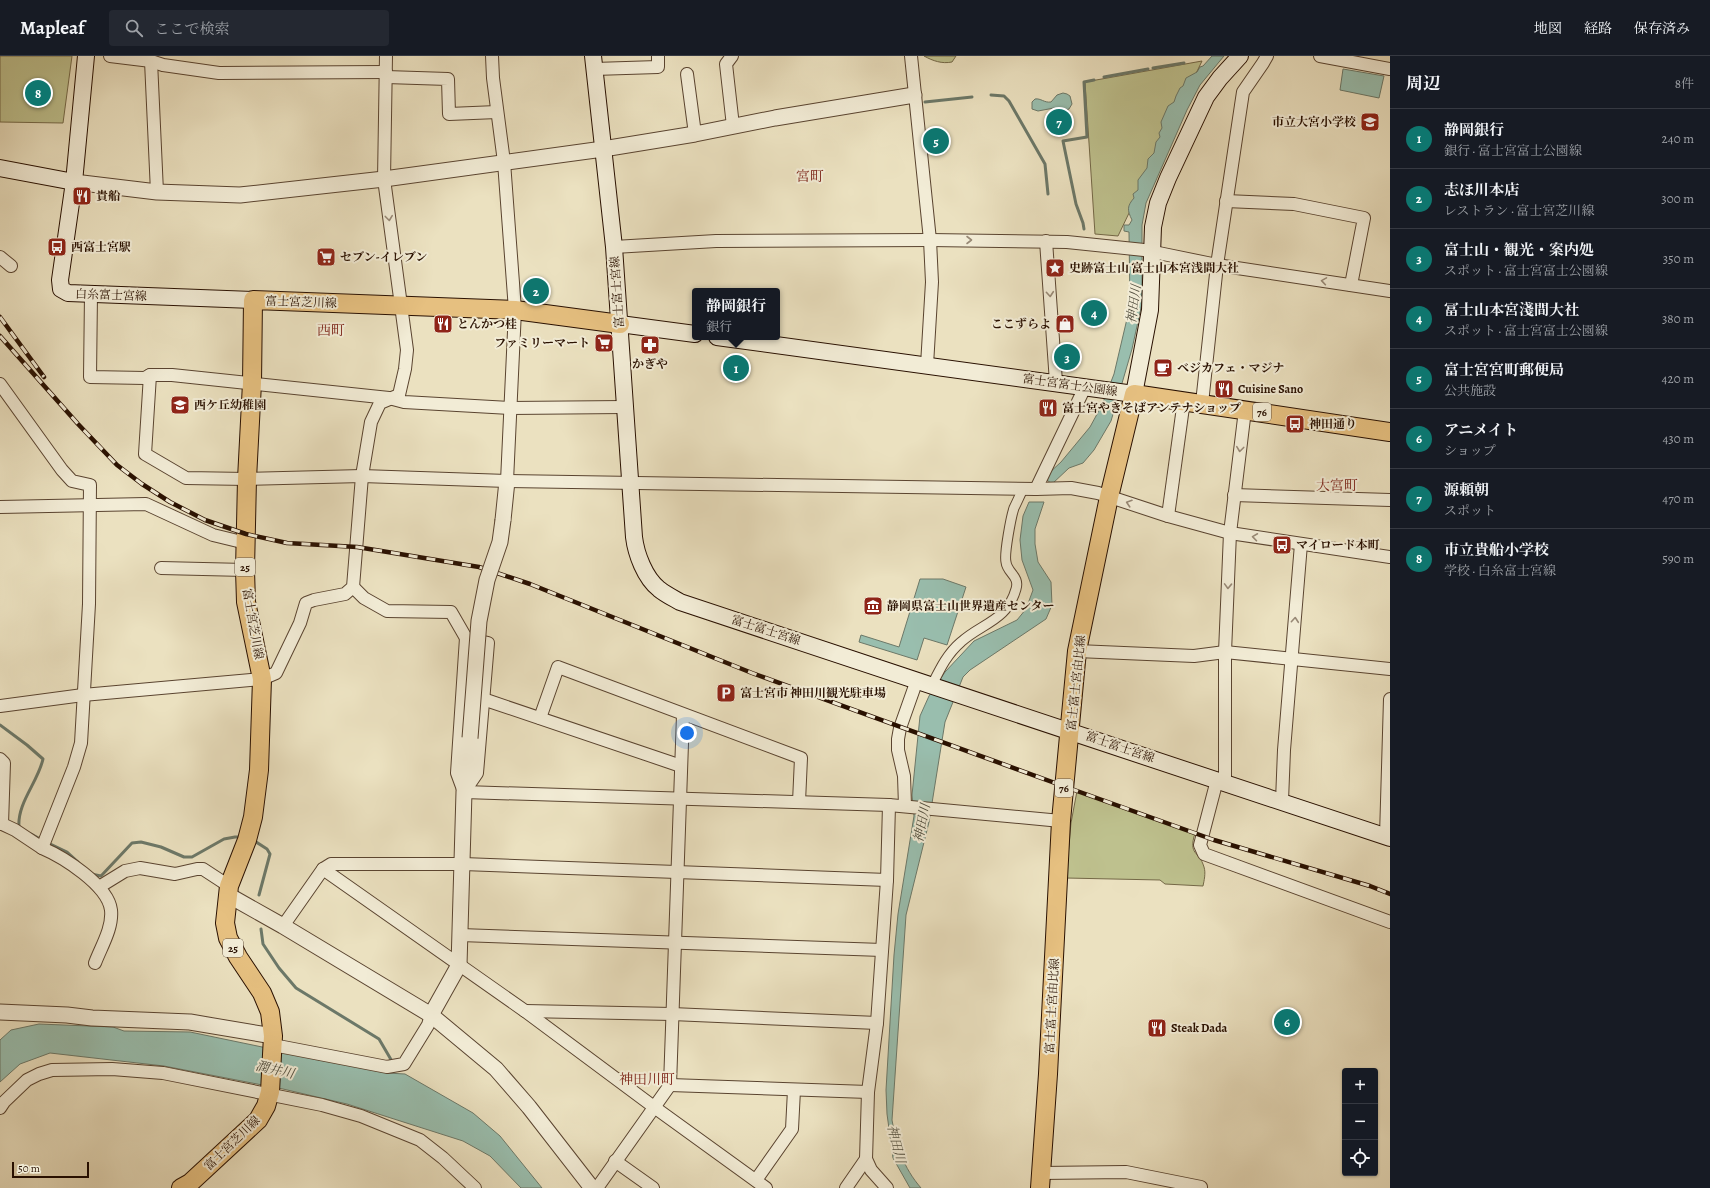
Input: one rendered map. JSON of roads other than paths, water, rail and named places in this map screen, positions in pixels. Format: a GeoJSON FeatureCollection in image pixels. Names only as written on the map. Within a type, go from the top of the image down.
{"type":"FeatureCollection","features":[{"type":"Feature","properties":{"kind":"main road","name":"白糸富士宮線"},"geometry":{"type":"LineString","coordinates":[[86,56],[74,182],[60,280],[61,289],[68,293],[253,300]]}},
{"type":"Feature","properties":{"kind":"main road","name":"富士宮富士公園線"},"geometry":{"type":"LineString","coordinates":[[740,340],[1128,393],[1150,310],[1148,251],[1158,203],[1168,178],[1206,97],[1220,78],[1240,56]]}},
{"type":"Feature","properties":{"kind":"main road","name":"富士富士宮線"},"geometry":{"type":"LineString","coordinates":[[593,63],[614,247],[629,483],[636,553],[644,569],[658,588],[680,602],[1070,730],[1388,837]]}},
{"type":"Feature","properties":{"kind":"main road"},"geometry":{"type":"LineString","coordinates":[[0,168],[74,182]]}},
{"type":"Feature","properties":{"kind":"main road","name":"富士宮芝川線"},"geometry":{"type":"LineString","coordinates":[[187,1186],[258,1120],[266,1106],[270,1093],[273,1043],[270,1012],[262,992],[238,957],[228,938],[225,923],[228,890],[248,836],[253,817],[259,770],[262,679],[246,602],[245,570],[247,479],[252,383],[253,300],[515,310],[620,324]]}},
{"type":"Feature","properties":{"kind":"main road"},"geometry":{"type":"LineString","coordinates":[[620,324],[692,334]]}},
{"type":"Feature","properties":{"kind":"main road","name":"76"},"geometry":{"type":"LineString","coordinates":[[1128,393],[1184,400],[1390,432]]}},
{"type":"Feature","properties":{"kind":"main road","name":"富士富士宮由比線"},"geometry":{"type":"LineString","coordinates":[[1040,1181],[1048,1074],[1061,820],[1077,651],[1109,497],[1128,393]]}},
{"type":"Feature","properties":{"kind":"street"},"geometry":{"type":"LineString","coordinates":[[110,56],[151,61],[163,65],[219,73],[386,75],[448,79],[449,114],[497,112]]}},
{"type":"Feature","properties":{"kind":"street"},"geometry":{"type":"LineString","coordinates":[[0,706],[83,695],[262,679],[276,673],[300,623],[306,603],[345,594],[353,588],[362,476],[371,422],[380,402],[399,394],[405,369],[407,350],[384,179],[386,56]]}},
{"type":"Feature","properties":{"kind":"street"},"geometry":{"type":"LineString","coordinates":[[0,1012],[190,1022],[273,1043],[387,1067],[404,1064],[428,1025],[431,1015],[459,965],[464,792],[470,738],[479,621],[487,580],[500,542],[503,520],[507,481],[515,310],[504,162],[493,78],[492,56]]}},
{"type":"Feature","properties":{"kind":"street"},"geometry":{"type":"LineString","coordinates":[[593,63],[658,66],[658,56]]}},
{"type":"Feature","properties":{"kind":"street"},"geometry":{"type":"LineString","coordinates":[[732,56],[726,64],[733,126]]}},
{"type":"Feature","properties":{"kind":"street"},"geometry":{"type":"LineString","coordinates":[[911,56],[930,240],[932,282],[927,365]]}},
{"type":"Feature","properties":{"kind":"street"},"geometry":{"type":"LineString","coordinates":[[1202,403],[1217,265],[1243,92],[1264,64],[1266,56]]}},
{"type":"Feature","properties":{"kind":"street"},"geometry":{"type":"LineString","coordinates":[[1320,56],[1390,69]]}},
{"type":"Feature","properties":{"kind":"street"},"geometry":{"type":"LineString","coordinates":[[151,61],[157,192]]}},
{"type":"Feature","properties":{"kind":"street"},"geometry":{"type":"LineString","coordinates":[[687,74],[695,134]]}},
{"type":"Feature","properties":{"kind":"street"},"geometry":{"type":"LineString","coordinates":[[74,182],[157,192],[240,196],[384,179],[603,148],[695,134],[733,126],[914,96]]}},
{"type":"Feature","properties":{"kind":"street"},"geometry":{"type":"LineString","coordinates":[[1226,201],[1294,204],[1364,218],[1351,285]]}},
{"type":"Feature","properties":{"kind":"street"},"geometry":{"type":"LineString","coordinates":[[614,247],[716,241],[1046,241],[1148,251],[1217,265],[1390,291]]}},
{"type":"Feature","properties":{"kind":"street"},"geometry":{"type":"LineString","coordinates":[[1046,241],[1056,382]]}},
{"type":"Feature","properties":{"kind":"street"},"geometry":{"type":"LineString","coordinates":[[0,257],[10,266]]}},
{"type":"Feature","properties":{"kind":"street"},"geometry":{"type":"LineString","coordinates":[[90,294],[90,377],[145,378],[150,375],[252,383],[389,398],[404,402],[510,408],[624,407]]}},
{"type":"Feature","properties":{"kind":"street"},"geometry":{"type":"LineString","coordinates":[[150,375],[145,454],[186,478],[247,479],[362,476],[507,481],[1023,489],[1071,488],[1109,497],[1168,516],[1230,533],[1390,557]]}},
{"type":"Feature","properties":{"kind":"street"},"geometry":{"type":"LineString","coordinates":[[0,384],[62,470],[72,481],[90,485],[89,604],[81,743],[74,767],[44,842]]}},
{"type":"Feature","properties":{"kind":"street"},"geometry":{"type":"LineString","coordinates":[[1036,489],[1086,387]]}},
{"type":"Feature","properties":{"kind":"street"},"geometry":{"type":"LineString","coordinates":[[1168,516],[1184,400]]}},
{"type":"Feature","properties":{"kind":"street"},"geometry":{"type":"LineString","coordinates":[[1246,410],[1230,533],[1221,781],[1200,845],[1204,854],[1390,922]]}},
{"type":"Feature","properties":{"kind":"street"},"geometry":{"type":"LineString","coordinates":[[909,807],[898,750],[900,728],[928,684],[956,647],[971,634],[999,617],[1006,609],[1016,589],[1016,577],[1006,565],[1005,558],[1013,512],[1023,489]]}},
{"type":"Feature","properties":{"kind":"street"},"geometry":{"type":"LineString","coordinates":[[1234,495],[1390,500]]}},
{"type":"Feature","properties":{"kind":"street"},"geometry":{"type":"LineString","coordinates":[[0,507],[146,504],[213,535],[246,543]]}},
{"type":"Feature","properties":{"kind":"street"},"geometry":{"type":"LineString","coordinates":[[1282,802],[1301,544]]}},
{"type":"Feature","properties":{"kind":"street"},"geometry":{"type":"LineString","coordinates":[[161,568],[245,570]]}},
{"type":"Feature","properties":{"kind":"street"},"geometry":{"type":"LineString","coordinates":[[353,588],[364,598],[387,611],[451,612],[466,638],[457,773],[464,792]]}},
{"type":"Feature","properties":{"kind":"street"},"geometry":{"type":"LineString","coordinates":[[464,792],[476,773],[488,643],[466,638]]}},
{"type":"Feature","properties":{"kind":"street"},"geometry":{"type":"LineString","coordinates":[[1077,651],[1194,656],[1225,652],[1390,669]]}},
{"type":"Feature","properties":{"kind":"street"},"geometry":{"type":"LineString","coordinates":[[540,718],[558,667],[801,758],[799,802]]}},
{"type":"Feature","properties":{"kind":"street"},"geometry":{"type":"LineString","coordinates":[[483,699],[681,766]]}},
{"type":"Feature","properties":{"kind":"street"},"geometry":{"type":"LineString","coordinates":[[1388,837],[1390,699]]}},
{"type":"Feature","properties":{"kind":"street"},"geometry":{"type":"LineString","coordinates":[[597,1188],[670,1085],[683,715]]}},
{"type":"Feature","properties":{"kind":"street"},"geometry":{"type":"LineString","coordinates":[[0,759],[4,763],[1,823],[44,842],[99,887],[108,900],[111,912],[107,934],[95,963]]}},
{"type":"Feature","properties":{"kind":"street"},"geometry":{"type":"LineString","coordinates":[[464,792],[680,800],[889,805],[1061,820]]}},
{"type":"Feature","properties":{"kind":"street"},"geometry":{"type":"LineString","coordinates":[[887,1188],[872,1170],[866,1159],[868,1092],[878,1023],[887,880],[889,805]]}},
{"type":"Feature","properties":{"kind":"street"},"geometry":{"type":"LineString","coordinates":[[283,926],[323,869],[331,864],[463,864],[887,880]]}},
{"type":"Feature","properties":{"kind":"street"},"geometry":{"type":"LineString","coordinates":[[99,887],[125,871],[140,868],[174,874],[203,869],[228,890],[283,926],[431,1015],[496,1069],[529,1107],[592,1188]]}},
{"type":"Feature","properties":{"kind":"street"},"geometry":{"type":"LineString","coordinates":[[323,869],[525,1011],[766,1188]]}},
{"type":"Feature","properties":{"kind":"street"},"geometry":{"type":"LineString","coordinates":[[460,935],[882,950]]}},
{"type":"Feature","properties":{"kind":"street"},"geometry":{"type":"LineString","coordinates":[[525,1011],[672,1014],[878,1023]]}},
{"type":"Feature","properties":{"kind":"street"},"geometry":{"type":"LineString","coordinates":[[0,1108],[4,1102],[27,1080],[52,1070],[112,1069],[163,1073],[270,1093],[362,1116],[420,1140],[443,1158],[475,1188]]}},
{"type":"Feature","properties":{"kind":"street"},"geometry":{"type":"LineString","coordinates":[[670,1085],[868,1092]]}},
{"type":"Feature","properties":{"kind":"street"},"geometry":{"type":"LineString","coordinates":[[756,1180],[792,1129],[794,1090]]}},
{"type":"Feature","properties":{"kind":"street"},"geometry":{"type":"LineString","coordinates":[[846,1188],[866,1159]]}},
{"type":"Feature","properties":{"kind":"street"},"geometry":{"type":"LineString","coordinates":[[615,1161],[653,1188]]}},
{"type":"Feature","properties":{"kind":"street"},"geometry":{"type":"LineString","coordinates":[[1040,1181],[1126,1172],[1201,1187]]}},
{"type":"Feature","properties":{"kind":"water","name":"神田川"},"geometry":{"type":"Polygon","coordinates":[[[1212,56],[1224,56],[1200,85],[1187,110],[1146,203],[1142,225],[1142,303],[1132,349],[1111,421],[1094,450],[1083,463],[1069,468],[1052,484],[1047,480],[1048,474],[1061,462],[1090,427],[1102,405],[1114,374],[1130,306],[1129,232],[1124,231],[1124,225],[1129,225],[1132,220],[1128,208],[1134,198],[1133,194],[1138,190],[1138,180],[1147,168],[1148,159],[1154,153],[1156,142],[1160,137],[1159,133],[1162,128],[1161,122],[1168,106],[1174,102],[1186,78],[1197,72],[1200,67],[1203,66],[1212,56]]]}},
{"type":"Feature","properties":{"kind":"water"},"geometry":{"type":"Polygon","coordinates":[[[1343,69],[1384,76],[1379,98],[1340,90],[1343,69]]]}},
{"type":"Feature","properties":{"kind":"water"},"geometry":{"type":"Polygon","coordinates":[[[1063,93],[1070,96],[1072,104],[1069,109],[1063,111],[1054,108],[1038,111],[1032,109],[1032,102],[1035,99],[1051,102],[1057,95],[1063,93]]]}},
{"type":"Feature","properties":{"kind":"water","name":"神田川"},"geometry":{"type":"Polygon","coordinates":[[[1029,502],[1044,502],[1035,529],[1035,544],[1038,562],[1051,582],[1052,605],[1046,619],[970,670],[963,677],[945,722],[929,822],[906,915],[892,1120],[896,1139],[905,1164],[921,1188],[910,1188],[893,1158],[887,1114],[886,1090],[894,955],[898,914],[914,816],[912,795],[920,716],[929,696],[945,672],[974,641],[1017,620],[1026,609],[1033,590],[1022,560],[1020,540],[1023,516],[1029,502]]]}},
{"type":"Feature","properties":{"kind":"water"},"geometry":{"type":"Polygon","coordinates":[[[920,579],[943,579],[966,587],[947,645],[924,638],[917,660],[859,642],[861,635],[899,647],[920,579]]]}},
{"type":"Feature","properties":{"kind":"water","name":"潤井川"},"geometry":{"type":"Polygon","coordinates":[[[39,1024],[113,1027],[124,1031],[190,1032],[387,1073],[405,1074],[473,1113],[500,1136],[542,1188],[521,1188],[490,1156],[463,1141],[347,1104],[283,1089],[164,1066],[50,1053],[20,1064],[0,1082],[0,1040],[11,1030],[39,1024]]]}},
{"type":"Feature","properties":{"kind":"waterway"},"geometry":{"type":"LineString","coordinates":[[1153,68],[1184,63]]}},
{"type":"Feature","properties":{"kind":"waterway"},"geometry":{"type":"LineString","coordinates":[[1104,77],[1148,69]]}},
{"type":"Feature","properties":{"kind":"waterway"},"geometry":{"type":"LineString","coordinates":[[1084,229],[1076,204],[1063,141],[1087,137],[1084,82],[1094,80]]}},
{"type":"Feature","properties":{"kind":"waterway"},"geometry":{"type":"LineString","coordinates":[[991,95],[1004,96],[1009,101],[1045,164],[1048,194]]}},
{"type":"Feature","properties":{"kind":"waterway"},"geometry":{"type":"LineString","coordinates":[[925,102],[972,97]]}},
{"type":"Feature","properties":{"kind":"waterway"},"geometry":{"type":"LineString","coordinates":[[0,725],[43,759],[37,776],[21,809],[19,827]]}},
{"type":"Feature","properties":{"kind":"waterway"},"geometry":{"type":"LineString","coordinates":[[31,834],[42,840]]}},
{"type":"Feature","properties":{"kind":"waterway"},"geometry":{"type":"LineString","coordinates":[[91,874],[101,876],[132,843],[141,842],[161,847],[184,857],[192,857],[224,839],[242,837]]}},
{"type":"Feature","properties":{"kind":"waterway"},"geometry":{"type":"LineString","coordinates":[[253,840],[267,849],[270,854],[259,895]]}},
{"type":"Feature","properties":{"kind":"waterway"},"geometry":{"type":"LineString","coordinates":[[46,842],[67,852],[78,862]]}},
{"type":"Feature","properties":{"kind":"waterway"},"geometry":{"type":"LineString","coordinates":[[261,929],[263,944],[279,968],[296,988],[379,1039],[393,1063]]}},
{"type":"Feature","properties":{"kind":"railway"},"geometry":{"type":"LineString","coordinates":[[0,317],[44,377]]}},
{"type":"Feature","properties":{"kind":"railway"},"geometry":{"type":"LineString","coordinates":[[0,336],[78,424],[117,465],[142,484],[170,502],[205,520],[246,534],[287,543],[357,547],[479,567],[530,584],[752,673],[1077,791],[1214,840],[1370,886],[1390,894]]}},
{"type":"Feature","properties":{"kind":"place","name":"市立貴船小学校"},"geometry":{"type":"Point","coordinates":[38,93]}},
{"type":"Feature","properties":{"kind":"place","name":"源頼朝"},"geometry":{"type":"Point","coordinates":[1059,122]}},
{"type":"Feature","properties":{"kind":"place","name":"市立大宮小学校"},"geometry":{"type":"Point","coordinates":[1370,122]}},
{"type":"Feature","properties":{"kind":"place","name":"富士宮宮町郵便局"},"geometry":{"type":"Point","coordinates":[936,141]}},
{"type":"Feature","properties":{"kind":"place","name":"貴船"},"geometry":{"type":"Point","coordinates":[82,196]}},
{"type":"Feature","properties":{"kind":"place","name":"西富士宮駅"},"geometry":{"type":"Point","coordinates":[57,247]}},
{"type":"Feature","properties":{"kind":"place","name":"セブン-イレブン"},"geometry":{"type":"Point","coordinates":[326,257]}},
{"type":"Feature","properties":{"kind":"place","name":"史跡富士山 富士山本宮浅間大社"},"geometry":{"type":"Point","coordinates":[1055,268]}},
{"type":"Feature","properties":{"kind":"place","name":"志ほ川本店"},"geometry":{"type":"Point","coordinates":[536,291]}},
{"type":"Feature","properties":{"kind":"place","name":"冨士山本宮淺間大社"},"geometry":{"type":"Point","coordinates":[1094,313]}},
{"type":"Feature","properties":{"kind":"place","name":"とんかつ桂"},"geometry":{"type":"Point","coordinates":[443,324]}},
{"type":"Feature","properties":{"kind":"place","name":"ここずらよ"},"geometry":{"type":"Point","coordinates":[1065,324]}},
{"type":"Feature","properties":{"kind":"place","name":"ファミリーマート"},"geometry":{"type":"Point","coordinates":[604,343]}},
{"type":"Feature","properties":{"kind":"place","name":"かぎや"},"geometry":{"type":"Point","coordinates":[650,345]}},
{"type":"Feature","properties":{"kind":"place","name":"富士山・観光・案内処"},"geometry":{"type":"Point","coordinates":[1067,357]}},
{"type":"Feature","properties":{"kind":"place","name":"静岡銀行"},"geometry":{"type":"Point","coordinates":[736,368]}},
{"type":"Feature","properties":{"kind":"place","name":"ベジカフェ・マジナ"},"geometry":{"type":"Point","coordinates":[1163,368]}},
{"type":"Feature","properties":{"kind":"place","name":"Cuisine Sano"},"geometry":{"type":"Point","coordinates":[1224,389]}},
{"type":"Feature","properties":{"kind":"place","name":"西ケ丘幼稚園"},"geometry":{"type":"Point","coordinates":[180,405]}},
{"type":"Feature","properties":{"kind":"place","name":"富士宮やきそばアンテナショップ"},"geometry":{"type":"Point","coordinates":[1048,408]}},
{"type":"Feature","properties":{"kind":"place","name":"神田通り"},"geometry":{"type":"Point","coordinates":[1295,424]}},
{"type":"Feature","properties":{"kind":"place","name":"マイロード本町"},"geometry":{"type":"Point","coordinates":[1282,545]}},
{"type":"Feature","properties":{"kind":"place","name":"静岡県富士山世界遺産センター"},"geometry":{"type":"Point","coordinates":[873,606]}},
{"type":"Feature","properties":{"kind":"place","name":"富士宮市 神田川観光駐車場"},"geometry":{"type":"Point","coordinates":[726,693]}},
{"type":"Feature","properties":{"kind":"place","name":"アニメイト"},"geometry":{"type":"Point","coordinates":[1287,1022]}},
{"type":"Feature","properties":{"kind":"place","name":"Steak Dada"},"geometry":{"type":"Point","coordinates":[1157,1028]}},
{"type":"Feature","properties":{"kind":"district","name":"宮町"},"geometry":{"type":"Point","coordinates":[810,176]}},
{"type":"Feature","properties":{"kind":"district","name":"西町"},"geometry":{"type":"Point","coordinates":[331,330]}},
{"type":"Feature","properties":{"kind":"district","name":"大宮町"},"geometry":{"type":"Point","coordinates":[1337,485]}},
{"type":"Feature","properties":{"kind":"district","name":"神田川町"},"geometry":{"type":"Point","coordinates":[647,1079]}}]}
